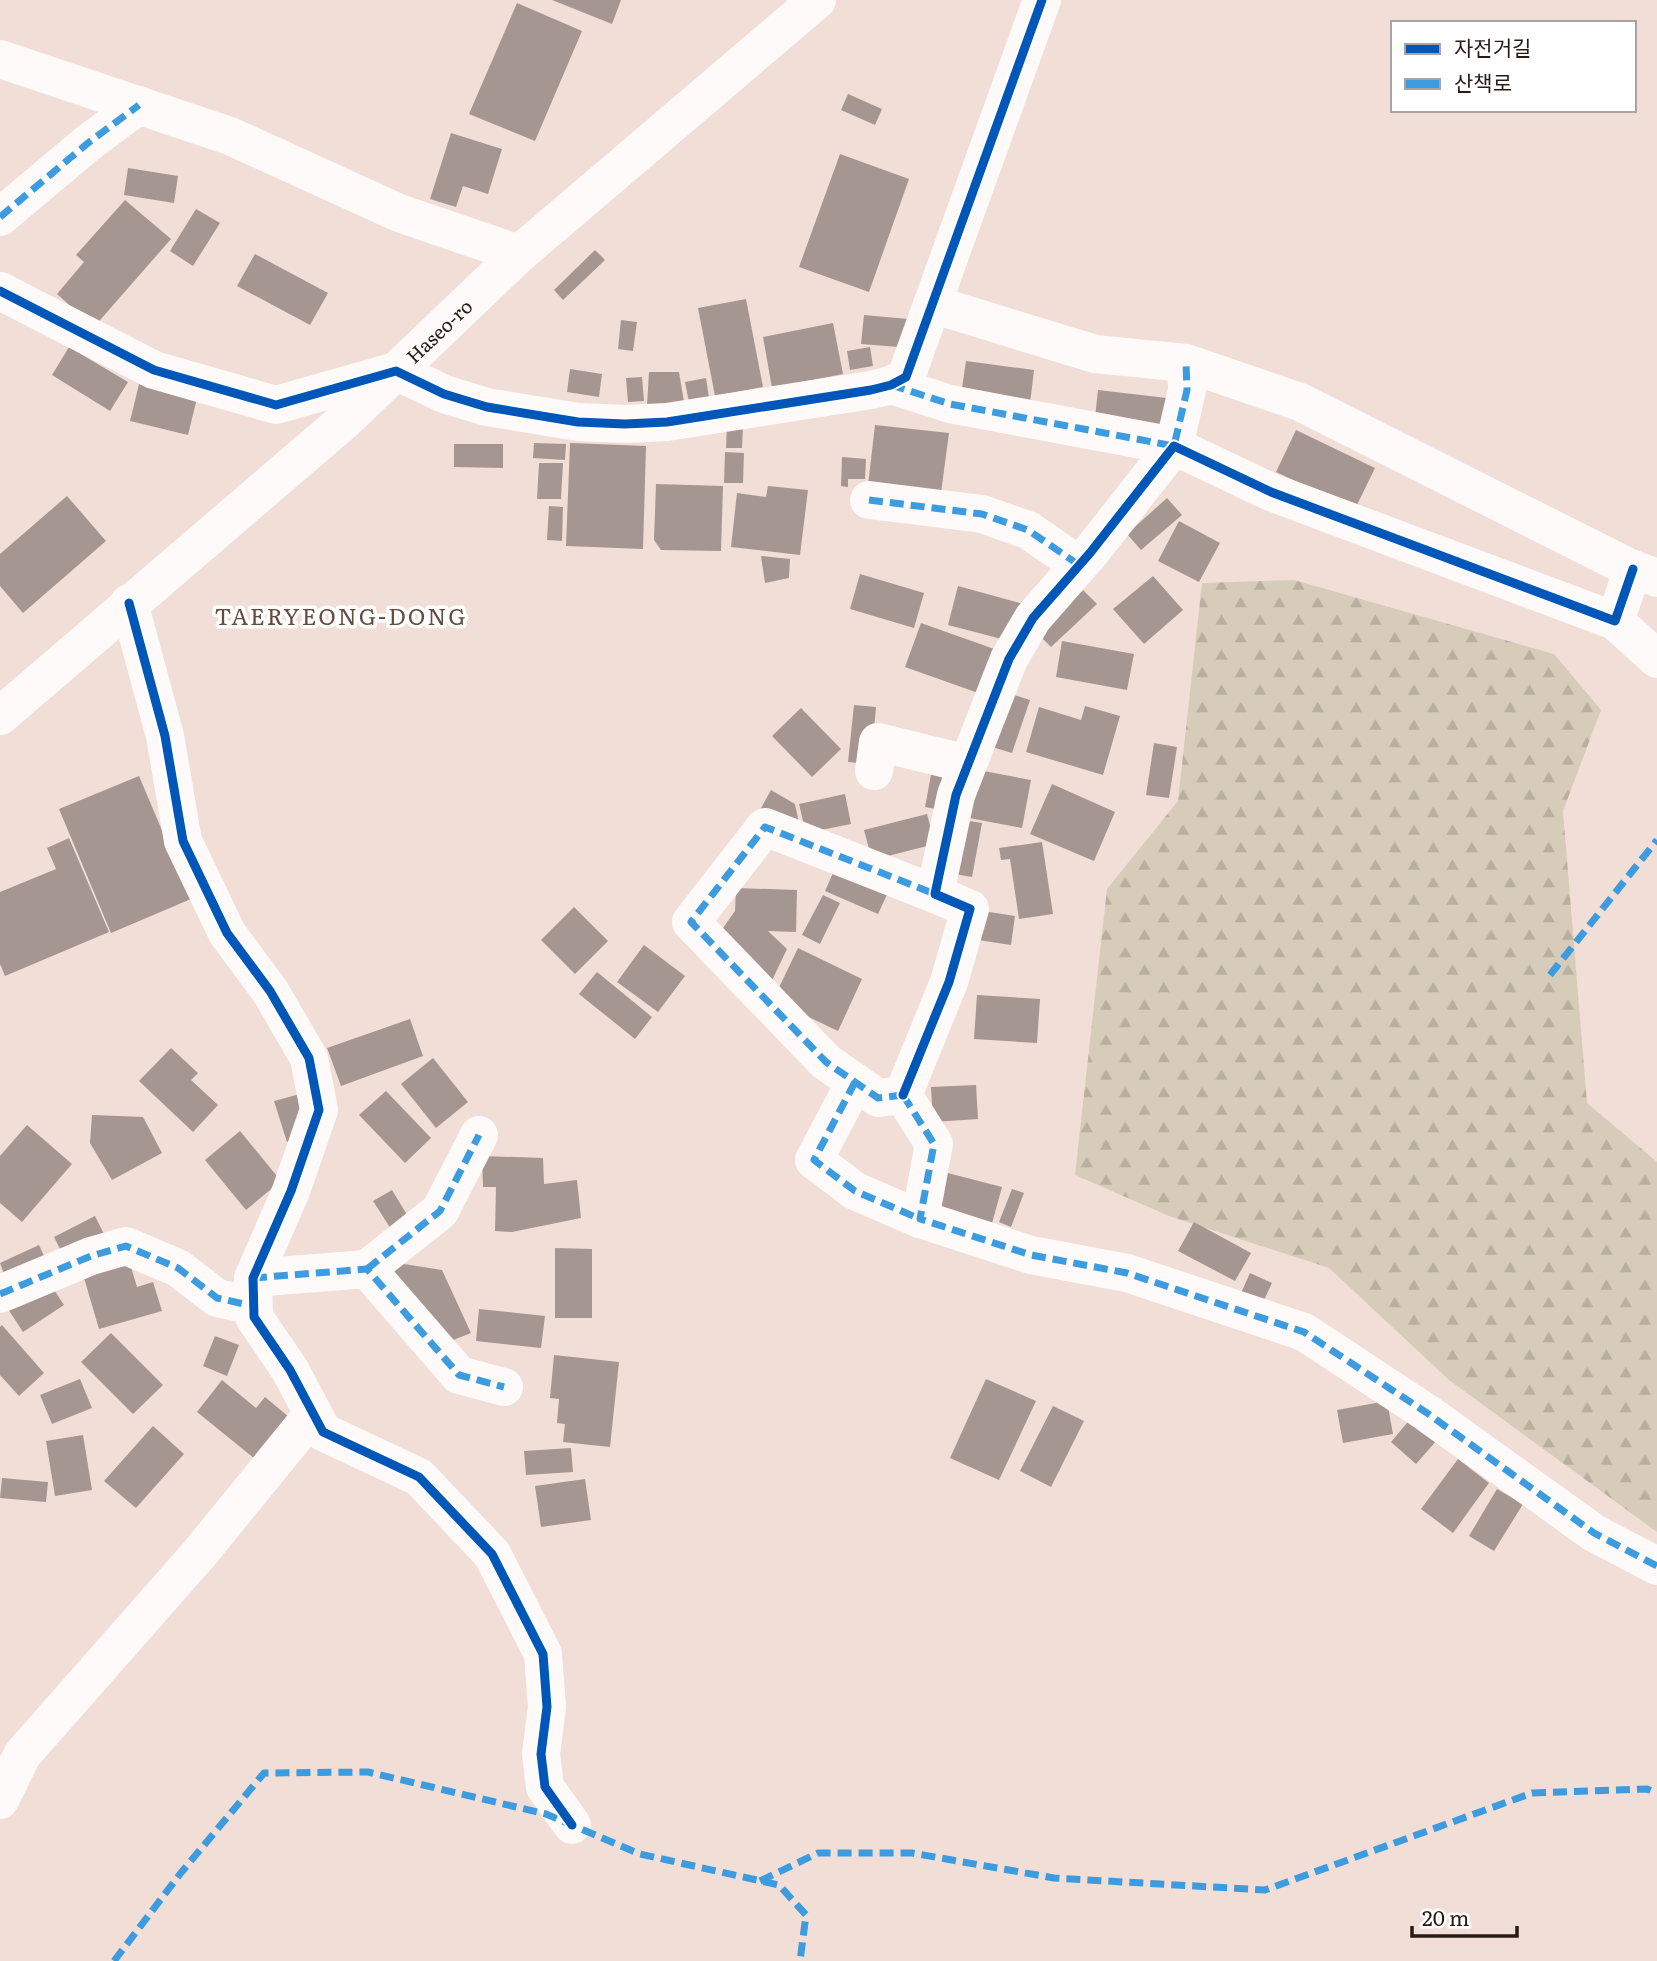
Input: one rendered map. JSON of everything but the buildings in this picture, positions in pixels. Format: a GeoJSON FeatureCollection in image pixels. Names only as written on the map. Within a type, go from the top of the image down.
{"type":"FeatureCollection","features":[{"type":"Feature","properties":{"kind":"street","name":"Haseo-ro"},"geometry":{"type":"LineString","coordinates":[[0,716],[345,420],[519,254],[817,0]]}},
{"type":"Feature","properties":{"kind":"street"},"geometry":{"type":"LineString","coordinates":[[0,291],[154,370],[276,405],[396,371],[444,394],[487,407],[537,417],[625,424],[667,422],[891,385],[906,377],[1042,0]]}},
{"type":"Feature","properties":{"kind":"street"},"geometry":{"type":"LineString","coordinates":[[0,59],[230,136],[399,213],[519,254]]}},
{"type":"Feature","properties":{"kind":"street"},"geometry":{"type":"LineString","coordinates":[[0,217],[139,105]]}},
{"type":"Feature","properties":{"kind":"street"},"geometry":{"type":"LineString","coordinates":[[932,304],[1095,354],[1186,363],[1300,402],[1645,573],[1615,621]]}},
{"type":"Feature","properties":{"kind":"street"},"geometry":{"type":"LineString","coordinates":[[935,894],[956,795],[1009,659],[1033,618],[1139,493],[1174,446],[1187,390],[1186,363]]}},
{"type":"Feature","properties":{"kind":"street"},"geometry":{"type":"LineString","coordinates":[[891,385],[950,404],[1174,446],[1271,492],[1615,621],[1657,659]]}},
{"type":"Feature","properties":{"kind":"street"},"geometry":{"type":"LineString","coordinates":[[869,500],[982,514],[1028,530],[1079,565]]}},
{"type":"Feature","properties":{"kind":"street"},"geometry":{"type":"LineString","coordinates":[[129,603],[165,736],[183,841],[227,933],[270,991],[309,1058],[319,1110],[253,1292],[254,1317],[290,1370],[323,1432],[419,1477],[492,1554],[543,1654],[547,1707],[541,1754],[545,1787],[572,1825]]}},
{"type":"Feature","properties":{"kind":"street"},"geometry":{"type":"LineString","coordinates":[[874,771],[878,742],[967,764]]}},
{"type":"Feature","properties":{"kind":"street"},"geometry":{"type":"LineString","coordinates":[[765,827],[970,909],[949,982],[903,1095],[878,1098],[826,1062],[691,922],[765,827]]}},
{"type":"Feature","properties":{"kind":"street"},"geometry":{"type":"LineString","coordinates":[[855,1082],[814,1160],[855,1191],[920,1219],[1031,1255],[1127,1273],[1304,1332],[1427,1413],[1594,1534],[1657,1566]]}},
{"type":"Feature","properties":{"kind":"street"},"geometry":{"type":"LineString","coordinates":[[903,1095],[934,1144],[920,1219]]}},
{"type":"Feature","properties":{"kind":"street"},"geometry":{"type":"LineString","coordinates":[[0,1294],[90,1256],[126,1245],[178,1268],[216,1298],[367,1269],[440,1211],[479,1135]]}},
{"type":"Feature","properties":{"kind":"street"},"geometry":{"type":"LineString","coordinates":[[367,1269],[459,1375],[504,1387]]}},
{"type":"Feature","properties":{"kind":"street"},"geometry":{"type":"LineString","coordinates":[[0,1800],[22,1755],[200,1554],[313,1414]]}},
{"type":"Feature","properties":{"kind":"green space"},"geometry":{"type":"Polygon","coordinates":[[[1294,580],[1554,654],[1601,710],[1563,811],[1587,1103],[1657,1162],[1657,1532],[1449,1380],[1329,1268],[1169,1216],[1075,1175],[1107,889],[1178,801],[1202,583],[1294,580]]]}},
{"type":"Feature","properties":{"kind":"marked path"},"geometry":{"type":"LineString","coordinates":[[0,217],[88,143],[139,105]]}},
{"type":"Feature","properties":{"kind":"marked path"},"geometry":{"type":"LineString","coordinates":[[891,385],[950,404],[1174,446],[1187,390],[1186,363]]}},
{"type":"Feature","properties":{"kind":"marked path"},"geometry":{"type":"LineString","coordinates":[[869,500],[982,514],[1028,530],[1079,565]]}},
{"type":"Feature","properties":{"kind":"marked path"},"geometry":{"type":"LineString","coordinates":[[903,1095],[878,1098],[826,1062],[691,922],[765,827],[935,894]]}},
{"type":"Feature","properties":{"kind":"marked path"},"geometry":{"type":"LineString","coordinates":[[1550,975],[1657,840]]}},
{"type":"Feature","properties":{"kind":"marked path"},"geometry":{"type":"LineString","coordinates":[[855,1082],[814,1160],[855,1191],[920,1219]]}},
{"type":"Feature","properties":{"kind":"marked path"},"geometry":{"type":"LineString","coordinates":[[903,1095],[934,1144],[920,1219],[1031,1255],[1127,1273],[1304,1332],[1427,1413],[1594,1533],[1657,1566]]}},
{"type":"Feature","properties":{"kind":"marked path"},"geometry":{"type":"LineString","coordinates":[[367,1269],[440,1211],[479,1135]]}},
{"type":"Feature","properties":{"kind":"marked path"},"geometry":{"type":"LineString","coordinates":[[0,1294],[91,1256],[126,1246],[178,1268],[217,1298],[253,1306]]}},
{"type":"Feature","properties":{"kind":"marked path"},"geometry":{"type":"LineString","coordinates":[[253,1278],[367,1269],[459,1375],[504,1387]]}},
{"type":"Feature","properties":{"kind":"marked path"},"geometry":{"type":"LineString","coordinates":[[114,1961],[180,1874],[264,1773],[368,1772],[546,1814],[640,1854],[779,1885],[806,1915],[800,1961]]}},
{"type":"Feature","properties":{"kind":"marked path"},"geometry":{"type":"LineString","coordinates":[[760,1881],[818,1853],[912,1853],[1054,1878],[1265,1890],[1532,1793],[1647,1789],[1657,1793]]}},
{"type":"Feature","properties":{"kind":"cycle path"},"geometry":{"type":"LineString","coordinates":[[0,291],[154,370],[276,405],[396,371],[444,394],[487,407],[578,422],[625,424],[667,422],[891,385],[906,377],[1042,0]]}},
{"type":"Feature","properties":{"kind":"cycle path"},"geometry":{"type":"LineString","coordinates":[[903,1095],[949,982],[970,909],[935,894],[956,795],[1009,659],[1033,618],[1090,553],[1174,446],[1271,492],[1615,621],[1633,569]]}},
{"type":"Feature","properties":{"kind":"cycle path"},"geometry":{"type":"LineString","coordinates":[[129,603],[165,736],[183,841],[227,933],[270,991],[309,1058],[319,1110],[291,1191],[253,1278],[254,1317],[290,1370],[323,1432],[419,1477],[492,1554],[543,1654],[547,1707],[541,1754],[545,1787],[572,1825]]}},
{"type":"Feature","properties":{"kind":"district","name":"TAERYEONG-DONG"},"geometry":{"type":"Point","coordinates":[341,615]}}]}
